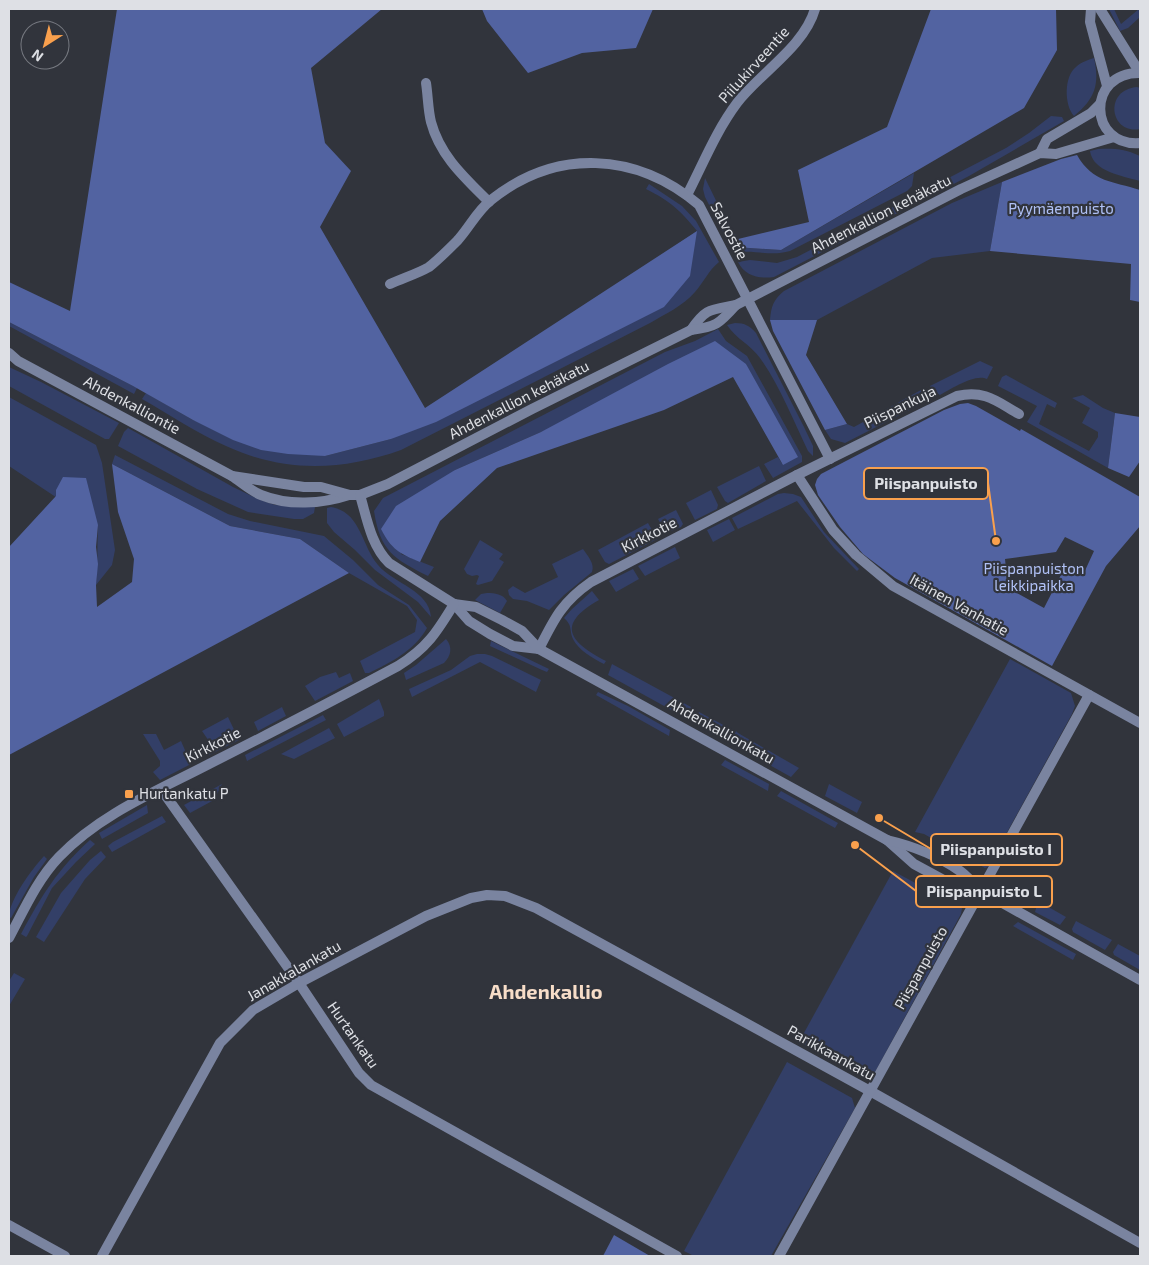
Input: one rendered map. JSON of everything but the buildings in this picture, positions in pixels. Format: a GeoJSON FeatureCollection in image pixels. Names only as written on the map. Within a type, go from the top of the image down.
{"type":"FeatureCollection","features":[{"type":"Feature","properties":{"kind":"street","name":"Piilukirveentie"},"geometry":{"type":"LineString","coordinates":[[687,195],[725,121],[738,102],[800,37],[815,9]]}},
{"type":"Feature","properties":{"kind":"street"},"geometry":{"type":"LineString","coordinates":[[1090,9],[1090,22],[1107,86]]}},
{"type":"Feature","properties":{"kind":"street"},"geometry":{"type":"LineString","coordinates":[[1100,9],[1140,73],[1122,75],[1107,86],[1100,104],[1100,113],[1103,122],[1114,137],[1130,143],[1140,144]]}},
{"type":"Feature","properties":{"kind":"street"},"geometry":{"type":"LineString","coordinates":[[426,84],[430,121],[438,142],[452,165],[489,202]]}},
{"type":"Feature","properties":{"kind":"street","name":"Ahdenkallion kehäkatu"},"geometry":{"type":"LineString","coordinates":[[1040,153],[1046,139],[1090,113],[1100,104]]}},
{"type":"Feature","properties":{"kind":"street","name":"Ahdenkallion kehäkatu"},"geometry":{"type":"LineString","coordinates":[[690,330],[701,316],[712,309],[736,305],[961,189],[1040,153],[1056,154],[1114,137]]}},
{"type":"Feature","properties":{"kind":"street","name":"Salvostie"},"geometry":{"type":"LineString","coordinates":[[390,284],[429,266],[457,241],[489,202],[516,182],[542,171],[573,164],[608,163],[640,170],[687,195],[699,205],[830,458]]}},
{"type":"Feature","properties":{"kind":"street","name":"Ahdenkallion kehäkatu"},"geometry":{"type":"LineString","coordinates":[[355,495],[388,484],[690,330],[709,328],[720,323],[736,305]]}},
{"type":"Feature","properties":{"kind":"street","name":"Ahdenkalliontie"},"geometry":{"type":"LineString","coordinates":[[9,353],[13,360],[232,476],[260,494],[274,498],[321,502],[355,495]]}},
{"type":"Feature","properties":{"kind":"street","name":"Piispankuja"},"geometry":{"type":"LineString","coordinates":[[797,475],[957,396],[976,393],[990,397],[1019,414]]}},
{"type":"Feature","properties":{"kind":"street","name":"Kirkkotie"},"geometry":{"type":"LineString","coordinates":[[539,649],[557,614],[570,599],[591,582],[797,475]]}},
{"type":"Feature","properties":{"kind":"street","name":"Itäinen Vanhatie"},"geometry":{"type":"LineString","coordinates":[[797,475],[832,530],[879,576],[907,594],[1140,722]]}},
{"type":"Feature","properties":{"kind":"street","name":"Ahdenkalliontie"},"geometry":{"type":"LineString","coordinates":[[232,476],[296,486],[321,487],[355,495]]}},
{"type":"Feature","properties":{"kind":"street","name":"Ahdenkallionkatu"},"geometry":{"type":"LineString","coordinates":[[355,495],[381,555],[398,570],[454,604],[469,621],[490,634],[513,646],[539,649]]}},
{"type":"Feature","properties":{"kind":"street","name":"Ahdenkallionkatu"},"geometry":{"type":"LineString","coordinates":[[454,604],[476,607],[502,620],[522,631],[539,649],[887,840],[914,864],[949,883],[981,891]]}},
{"type":"Feature","properties":{"kind":"street","name":"Kirkkotie"},"geometry":{"type":"LineString","coordinates":[[9,938],[46,872],[73,843],[106,818],[398,666],[421,650],[432,639],[454,604]]}},
{"type":"Feature","properties":{"kind":"street","name":"Piispanpuisto"},"geometry":{"type":"LineString","coordinates":[[779,1256],[1090,695]]}},
{"type":"Feature","properties":{"kind":"street","name":"Hurtankatu"},"geometry":{"type":"LineString","coordinates":[[161,789],[299,982],[359,1073],[372,1086],[677,1256]]}},
{"type":"Feature","properties":{"kind":"street","name":"Ahdenkallionkatu"},"geometry":{"type":"LineString","coordinates":[[887,840],[924,851],[961,872],[981,891],[1140,980]]}},
{"type":"Feature","properties":{"kind":"street","name":"Janakkalankatu"},"geometry":{"type":"LineString","coordinates":[[102,1256],[220,1043],[253,1010],[299,982],[426,916],[471,898],[487,895],[505,896]]}},
{"type":"Feature","properties":{"kind":"street","name":"Parikkaankatu"},"geometry":{"type":"LineString","coordinates":[[505,896],[536,908],[1140,1243]]}},
{"type":"Feature","properties":{"kind":"street"},"geometry":{"type":"LineString","coordinates":[[9,1225],[65,1256]]}},
{"type":"Feature","properties":{"kind":"shaded area"},"geometry":{"type":"Polygon","coordinates":[[[1109,9],[1114,9],[1121,24],[1139,9],[1140,17],[1128,28],[1120,31],[1109,9]]]}},
{"type":"Feature","properties":{"kind":"shaded area"},"geometry":{"type":"Polygon","coordinates":[[[1094,58],[1096,83],[1094,90],[1087,103],[1074,116],[1068,105],[1067,98],[1069,77],[1078,65],[1094,58]]]}},
{"type":"Feature","properties":{"kind":"shaded area"},"geometry":{"type":"Polygon","coordinates":[[[1140,88],[1140,129],[1130,129],[1122,125],[1117,119],[1114,111],[1115,103],[1126,90],[1140,88]]]}},
{"type":"Feature","properties":{"kind":"shaded area"},"geometry":{"type":"Polygon","coordinates":[[[1051,116],[1062,117],[1064,121],[969,176],[774,277],[753,276],[744,271],[738,262],[750,260],[777,263],[797,257],[1006,148],[1051,116]]]}},
{"type":"Feature","properties":{"kind":"shaded area"},"geometry":{"type":"Polygon","coordinates":[[[1098,149],[1119,150],[1140,156],[1140,181],[1110,172],[1097,164],[1092,158],[1090,151],[1098,149]]]}},
{"type":"Feature","properties":{"kind":"shaded area"},"geometry":{"type":"Polygon","coordinates":[[[914,173],[912,186],[907,191],[783,253],[734,253],[705,197],[703,189],[705,178],[725,219],[724,228],[735,247],[781,250],[914,173]]]}},
{"type":"Feature","properties":{"kind":"shaded area"},"geometry":{"type":"Polygon","coordinates":[[[1002,182],[990,251],[932,258],[817,320],[770,320],[773,304],[784,291],[952,203],[1002,182]]]}},
{"type":"Feature","properties":{"kind":"shaded area"},"geometry":{"type":"Polygon","coordinates":[[[649,184],[682,206],[696,221],[719,262],[695,292],[679,306],[650,323],[401,450],[357,462],[335,465],[291,465],[270,461],[248,455],[215,441],[142,399],[146,393],[193,420],[325,456],[391,439],[697,231],[674,207],[646,189],[649,184]]]}},
{"type":"Feature","properties":{"kind":"shaded area"},"geometry":{"type":"Polygon","coordinates":[[[9,322],[137,388],[134,394],[9,326],[9,322]]]}},
{"type":"Feature","properties":{"kind":"shaded area"},"geometry":{"type":"Polygon","coordinates":[[[735,323],[747,325],[756,333],[813,446],[813,456],[808,451],[780,392],[760,358],[727,325],[735,323]]]}},
{"type":"Feature","properties":{"kind":"shaded area"},"geometry":{"type":"Polygon","coordinates":[[[718,329],[726,341],[747,356],[802,456],[802,462],[773,478],[764,464],[778,457],[783,465],[746,364],[541,432],[455,470],[401,554],[434,567],[428,576],[398,559],[385,545],[380,536],[374,511],[383,498],[665,352],[695,341],[718,329]]]}},
{"type":"Feature","properties":{"kind":"shaded area"},"geometry":{"type":"Polygon","coordinates":[[[980,361],[993,367],[987,379],[976,378],[970,380],[940,395],[933,391],[930,386],[980,361]]]}},
{"type":"Feature","properties":{"kind":"shaded area"},"geometry":{"type":"Polygon","coordinates":[[[9,367],[119,423],[109,439],[105,439],[9,386],[9,367]]]}},
{"type":"Feature","properties":{"kind":"shaded area"},"geometry":{"type":"Polygon","coordinates":[[[1006,375],[1057,403],[1055,408],[1047,404],[1039,424],[1089,451],[1098,437],[1098,432],[1082,423],[1090,408],[1072,398],[1083,395],[1103,408],[1115,413],[1108,468],[1027,422],[1037,406],[998,386],[1002,377],[1006,375]]]}},
{"type":"Feature","properties":{"kind":"shaded area"},"geometry":{"type":"Polygon","coordinates":[[[921,390],[923,403],[845,443],[831,439],[825,430],[847,424],[854,427],[921,390]]]}},
{"type":"Feature","properties":{"kind":"shaded area"},"geometry":{"type":"Polygon","coordinates":[[[9,397],[96,445],[102,463],[115,550],[112,565],[96,585],[98,525],[9,466],[9,397]]]}},
{"type":"Feature","properties":{"kind":"shaded area"},"geometry":{"type":"Polygon","coordinates":[[[128,428],[258,499],[275,505],[315,507],[314,513],[303,519],[294,519],[248,512],[197,489],[118,446],[124,432],[128,428]]]}},
{"type":"Feature","properties":{"kind":"shaded area"},"geometry":{"type":"Polygon","coordinates":[[[115,455],[228,514],[250,521],[324,536],[353,560],[378,585],[409,605],[427,628],[416,643],[401,655],[369,673],[365,673],[360,661],[415,632],[417,620],[407,606],[349,573],[300,539],[230,526],[112,464],[115,455]]]}},
{"type":"Feature","properties":{"kind":"shaded area"},"geometry":{"type":"Polygon","coordinates":[[[759,466],[766,481],[728,503],[725,501],[717,487],[759,466]]]}},
{"type":"Feature","properties":{"kind":"shaded area"},"geometry":{"type":"Polygon","coordinates":[[[711,490],[718,505],[717,509],[695,520],[686,503],[711,490]]]}},
{"type":"Feature","properties":{"kind":"shaded area"},"geometry":{"type":"Polygon","coordinates":[[[784,493],[801,497],[824,532],[859,569],[857,571],[834,548],[797,501],[738,529],[732,518],[778,494],[784,493]]]}},
{"type":"Feature","properties":{"kind":"shaded area"},"geometry":{"type":"Polygon","coordinates":[[[331,507],[349,515],[355,522],[372,557],[378,565],[385,572],[418,594],[429,608],[431,617],[418,602],[375,570],[334,532],[327,523],[327,508],[331,507]]]}},
{"type":"Feature","properties":{"kind":"shaded area"},"geometry":{"type":"Polygon","coordinates":[[[676,510],[683,524],[681,527],[666,533],[658,519],[676,510]]]}},
{"type":"Feature","properties":{"kind":"shaded area"},"geometry":{"type":"Polygon","coordinates":[[[729,519],[735,530],[713,542],[707,530],[729,519]]]}},
{"type":"Feature","properties":{"kind":"shaded area"},"geometry":{"type":"Polygon","coordinates":[[[648,523],[657,539],[609,564],[605,562],[598,550],[648,523]]]}},
{"type":"Feature","properties":{"kind":"shaded area"},"geometry":{"type":"Polygon","coordinates":[[[480,540],[503,554],[499,559],[504,562],[492,581],[478,585],[476,584],[479,576],[467,574],[464,569],[480,540]]]}},
{"type":"Feature","properties":{"kind":"shaded area"},"geometry":{"type":"Polygon","coordinates":[[[675,547],[680,558],[645,576],[638,566],[675,547]]]}},
{"type":"Feature","properties":{"kind":"shaded area"},"geometry":{"type":"Polygon","coordinates":[[[583,549],[592,563],[592,572],[549,610],[527,601],[513,599],[509,595],[508,590],[513,586],[525,593],[558,577],[552,564],[583,549]]]}},
{"type":"Feature","properties":{"kind":"shaded area"},"geometry":{"type":"Polygon","coordinates":[[[633,569],[639,579],[616,592],[609,581],[633,569]]]}},
{"type":"Feature","properties":{"kind":"shaded area"},"geometry":{"type":"Polygon","coordinates":[[[592,591],[599,600],[576,617],[572,625],[572,633],[576,640],[584,647],[606,661],[604,664],[591,657],[575,643],[572,636],[569,623],[564,618],[592,591]]]}},
{"type":"Feature","properties":{"kind":"shaded area"},"geometry":{"type":"Polygon","coordinates":[[[481,594],[498,594],[507,601],[500,613],[475,600],[481,594]]]}},
{"type":"Feature","properties":{"kind":"shaded area"},"geometry":{"type":"Polygon","coordinates":[[[446,639],[450,645],[450,651],[444,663],[406,680],[404,673],[446,639]]]}},
{"type":"Feature","properties":{"kind":"shaded area"},"geometry":{"type":"Polygon","coordinates":[[[491,641],[549,669],[547,672],[490,646],[491,641]]]}},
{"type":"Feature","properties":{"kind":"shaded area"},"geometry":{"type":"Polygon","coordinates":[[[477,654],[492,656],[541,680],[536,692],[480,662],[412,697],[409,689],[451,670],[470,656],[477,654]]]}},
{"type":"Feature","properties":{"kind":"shaded area"},"geometry":{"type":"Polygon","coordinates":[[[1010,659],[1071,693],[1075,706],[988,867],[985,868],[924,834],[915,832],[1010,659]]]}},
{"type":"Feature","properties":{"kind":"shaded area"},"geometry":{"type":"Polygon","coordinates":[[[612,664],[691,707],[687,716],[684,717],[608,675],[612,664]]]}},
{"type":"Feature","properties":{"kind":"shaded area"},"geometry":{"type":"Polygon","coordinates":[[[336,672],[339,678],[350,673],[353,681],[315,701],[305,686],[320,677],[336,672]]]}},
{"type":"Feature","properties":{"kind":"shaded area"},"geometry":{"type":"Polygon","coordinates":[[[598,692],[628,706],[670,730],[669,736],[596,695],[598,692]]]}},
{"type":"Feature","properties":{"kind":"shaded area"},"geometry":{"type":"Polygon","coordinates":[[[379,699],[384,716],[344,737],[337,724],[379,699]]]}},
{"type":"Feature","properties":{"kind":"shaded area"},"geometry":{"type":"Polygon","coordinates":[[[282,707],[286,716],[258,731],[254,722],[282,707]]]}},
{"type":"Feature","properties":{"kind":"shaded area"},"geometry":{"type":"Polygon","coordinates":[[[699,712],[729,728],[723,739],[695,724],[694,720],[699,712]]]}},
{"type":"Feature","properties":{"kind":"shaded area"},"geometry":{"type":"Polygon","coordinates":[[[323,715],[326,720],[247,761],[245,755],[323,715]]]}},
{"type":"Feature","properties":{"kind":"shaded area"},"geometry":{"type":"Polygon","coordinates":[[[228,717],[239,740],[209,755],[211,744],[202,731],[228,717]]]}},
{"type":"Feature","properties":{"kind":"shaded area"},"geometry":{"type":"Polygon","coordinates":[[[329,728],[335,738],[294,759],[281,754],[329,728]]]}},
{"type":"Feature","properties":{"kind":"shaded area"},"geometry":{"type":"Polygon","coordinates":[[[736,731],[799,768],[791,777],[732,744],[736,731]]]}},
{"type":"Feature","properties":{"kind":"shaded area"},"geometry":{"type":"Polygon","coordinates":[[[143,734],[156,734],[164,750],[181,741],[191,764],[160,780],[153,772],[160,766],[160,761],[143,734]]]}},
{"type":"Feature","properties":{"kind":"shaded area"},"geometry":{"type":"Polygon","coordinates":[[[725,760],[769,784],[768,791],[721,765],[725,760]]]}},
{"type":"Feature","properties":{"kind":"shaded area"},"geometry":{"type":"Polygon","coordinates":[[[222,784],[214,800],[190,813],[184,805],[222,784]]]}},
{"type":"Feature","properties":{"kind":"shaded area"},"geometry":{"type":"Polygon","coordinates":[[[829,784],[862,802],[857,813],[825,796],[829,784]]]}},
{"type":"Feature","properties":{"kind":"shaded area"},"geometry":{"type":"Polygon","coordinates":[[[781,791],[838,823],[835,828],[777,796],[781,791]]]}},
{"type":"Feature","properties":{"kind":"shaded area"},"geometry":{"type":"Polygon","coordinates":[[[147,805],[148,813],[102,839],[99,833],[147,805]]]}},
{"type":"Feature","properties":{"kind":"shaded area"},"geometry":{"type":"Polygon","coordinates":[[[162,816],[166,822],[112,852],[108,846],[113,842],[162,816]]]}},
{"type":"Feature","properties":{"kind":"shaded area"},"geometry":{"type":"Polygon","coordinates":[[[90,840],[95,844],[52,888],[27,936],[21,934],[36,907],[59,873],[90,840]]]}},
{"type":"Feature","properties":{"kind":"shaded area"},"geometry":{"type":"Polygon","coordinates":[[[101,851],[106,857],[85,879],[44,942],[36,937],[61,893],[90,860],[101,851]]]}},
{"type":"Feature","properties":{"kind":"shaded area"},"geometry":{"type":"Polygon","coordinates":[[[44,856],[47,859],[34,877],[11,918],[9,917],[17,894],[44,856]]]}},
{"type":"Feature","properties":{"kind":"shaded area"},"geometry":{"type":"Polygon","coordinates":[[[893,871],[962,908],[961,914],[874,1074],[867,1077],[799,1042],[893,871]]]}},
{"type":"Feature","properties":{"kind":"shaded area"},"geometry":{"type":"Polygon","coordinates":[[[1038,901],[1066,917],[1060,925],[1035,912],[1038,901]]]}},
{"type":"Feature","properties":{"kind":"shaded area"},"geometry":{"type":"Polygon","coordinates":[[[1076,921],[1112,940],[1105,950],[1073,932],[1072,929],[1076,921]]]}},
{"type":"Feature","properties":{"kind":"shaded area"},"geometry":{"type":"Polygon","coordinates":[[[1018,922],[1076,954],[1073,960],[1013,926],[1018,922]]]}},
{"type":"Feature","properties":{"kind":"shaded area"},"geometry":{"type":"Polygon","coordinates":[[[1118,944],[1140,956],[1140,970],[1114,955],[1113,952],[1118,944]]]}},
{"type":"Feature","properties":{"kind":"shaded area"},"geometry":{"type":"Polygon","coordinates":[[[14,973],[25,979],[9,1006],[9,981],[14,973]]]}},
{"type":"Feature","properties":{"kind":"shaded area"},"geometry":{"type":"Polygon","coordinates":[[[787,1062],[852,1098],[855,1108],[771,1256],[694,1256],[684,1251],[787,1062]]]}},
{"type":"Feature","properties":{"kind":"green space"},"geometry":{"type":"Polygon","coordinates":[[[117,9],[382,9],[311,68],[325,143],[351,171],[320,227],[425,408],[697,231],[690,276],[664,307],[436,422],[391,439],[325,456],[261,450],[233,440],[9,322],[9,282],[70,311],[117,9]]]}},
{"type":"Feature","properties":{"kind":"green space"},"geometry":{"type":"Polygon","coordinates":[[[482,9],[653,9],[636,48],[582,53],[528,73],[487,21],[482,9]]]}},
{"type":"Feature","properties":{"kind":"green space"},"geometry":{"type":"Polygon","coordinates":[[[931,9],[1056,9],[1057,50],[1024,108],[781,250],[735,247],[724,228],[725,219],[738,239],[809,222],[798,170],[887,127],[931,9]]]}},
{"type":"Feature","properties":{"kind":"green space","name":"Pyymäenpuisto"},"geometry":{"type":"Polygon","coordinates":[[[1077,155],[1090,171],[1104,180],[1140,190],[1140,302],[1130,300],[1131,264],[990,251],[1002,182],[1061,159],[1077,155]]]}},
{"type":"Feature","properties":{"kind":"green space"},"geometry":{"type":"Polygon","coordinates":[[[770,320],[817,320],[806,355],[847,424],[825,430],[773,331],[770,320]]]}},
{"type":"Feature","properties":{"kind":"green space"},"geometry":{"type":"Polygon","coordinates":[[[715,341],[746,364],[798,457],[783,465],[733,377],[664,410],[497,468],[440,521],[420,562],[397,550],[388,541],[381,529],[396,506],[455,470],[541,432],[715,341]]]}},
{"type":"Feature","properties":{"kind":"green space"},"geometry":{"type":"Polygon","coordinates":[[[968,403],[976,406],[1020,431],[1021,429],[1140,497],[1140,526],[1106,566],[1052,666],[895,578],[863,554],[840,527],[818,495],[815,485],[821,474],[944,410],[968,403]],[[1065,537],[1056,552],[1005,559],[1008,588],[1044,608],[1065,567],[1083,575],[1094,551],[1065,537]]]}},
{"type":"Feature","properties":{"kind":"green space"},"geometry":{"type":"Polygon","coordinates":[[[1115,413],[1140,417],[1140,461],[1129,477],[1108,468],[1115,413]]]}},
{"type":"Feature","properties":{"kind":"green space"},"geometry":{"type":"Polygon","coordinates":[[[112,464],[230,526],[300,539],[349,573],[9,755],[9,547],[56,496],[56,490],[63,477],[86,478],[98,525],[96,547],[98,564],[96,585],[97,607],[132,582],[134,559],[118,512],[112,464]]]}},
{"type":"Feature","properties":{"kind":"green space"},"geometry":{"type":"Polygon","coordinates":[[[614,1235],[650,1256],[603,1256],[614,1235]]]}},
{"type":"Feature","properties":{"kind":"place","name":"Piispanpuisto"},"geometry":{"type":"Point","coordinates":[996,541]}},
{"type":"Feature","properties":{"kind":"place","name":"Hurtankatu P"},"geometry":{"type":"Point","coordinates":[129,794]}},
{"type":"Feature","properties":{"kind":"place","name":"Piispanpuisto I"},"geometry":{"type":"Point","coordinates":[879,818]}},
{"type":"Feature","properties":{"kind":"place","name":"Piispanpuisto L"},"geometry":{"type":"Point","coordinates":[855,845]}},
{"type":"Feature","properties":{"kind":"district","name":"Ahdenkallio"},"geometry":{"type":"Point","coordinates":[546,992]}},
{"type":"Feature","properties":{"kind":"park label","name":"Piispanpuiston leikkipaikka"},"geometry":{"type":"Point","coordinates":[1034,578]}}]}
